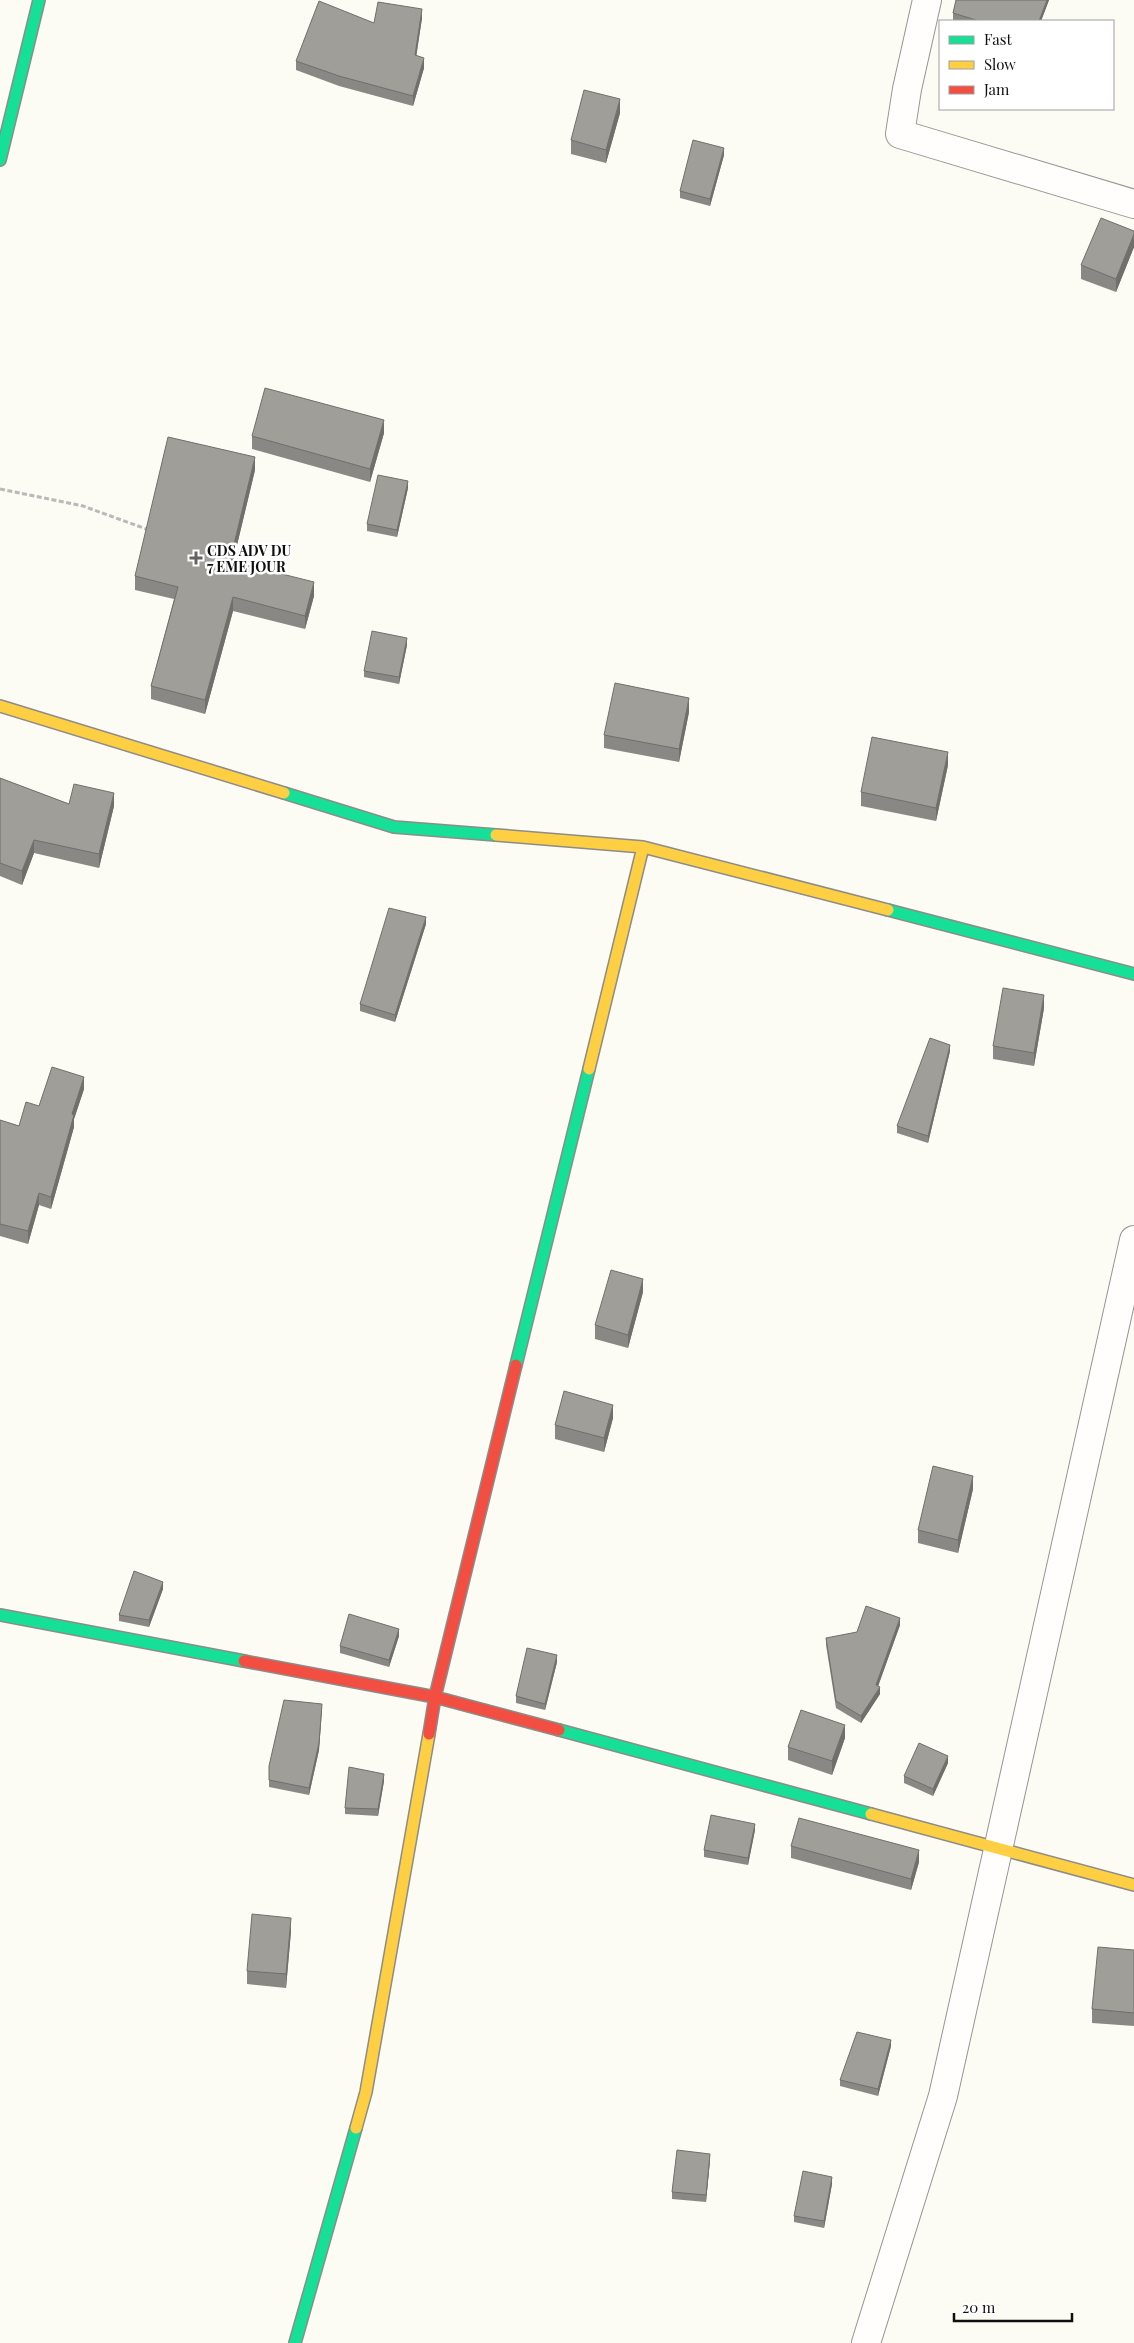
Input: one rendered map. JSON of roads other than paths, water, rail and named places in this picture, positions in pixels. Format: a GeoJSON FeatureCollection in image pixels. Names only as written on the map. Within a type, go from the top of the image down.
{"type":"FeatureCollection","features":[{"type":"Feature","properties":{"kind":"main road"},"geometry":{"type":"LineString","coordinates":[[0,160],[39,0]]}},
{"type":"Feature","properties":{"kind":"main road"},"geometry":{"type":"LineString","coordinates":[[0,706],[394,827],[643,847],[1134,974]]}},
{"type":"Feature","properties":{"kind":"main road"},"geometry":{"type":"LineString","coordinates":[[295,2343],[366,2092],[435,1698],[643,847]]}},
{"type":"Feature","properties":{"kind":"main road"},"geometry":{"type":"LineString","coordinates":[[0,1615],[435,1698],[998,1847],[1134,1885]]}},
{"type":"Feature","properties":{"kind":"street"},"geometry":{"type":"LineString","coordinates":[[927,0],[907,89],[900,134],[1134,204]]}},
{"type":"Feature","properties":{"kind":"street"},"geometry":{"type":"LineString","coordinates":[[866,2343],[943,2096],[1134,1240]]}},
{"type":"Feature","properties":{"kind":"place","name":"CDS ADV DU 7 EME JOUR"},"geometry":{"type":"Point","coordinates":[196,558]}}]}
